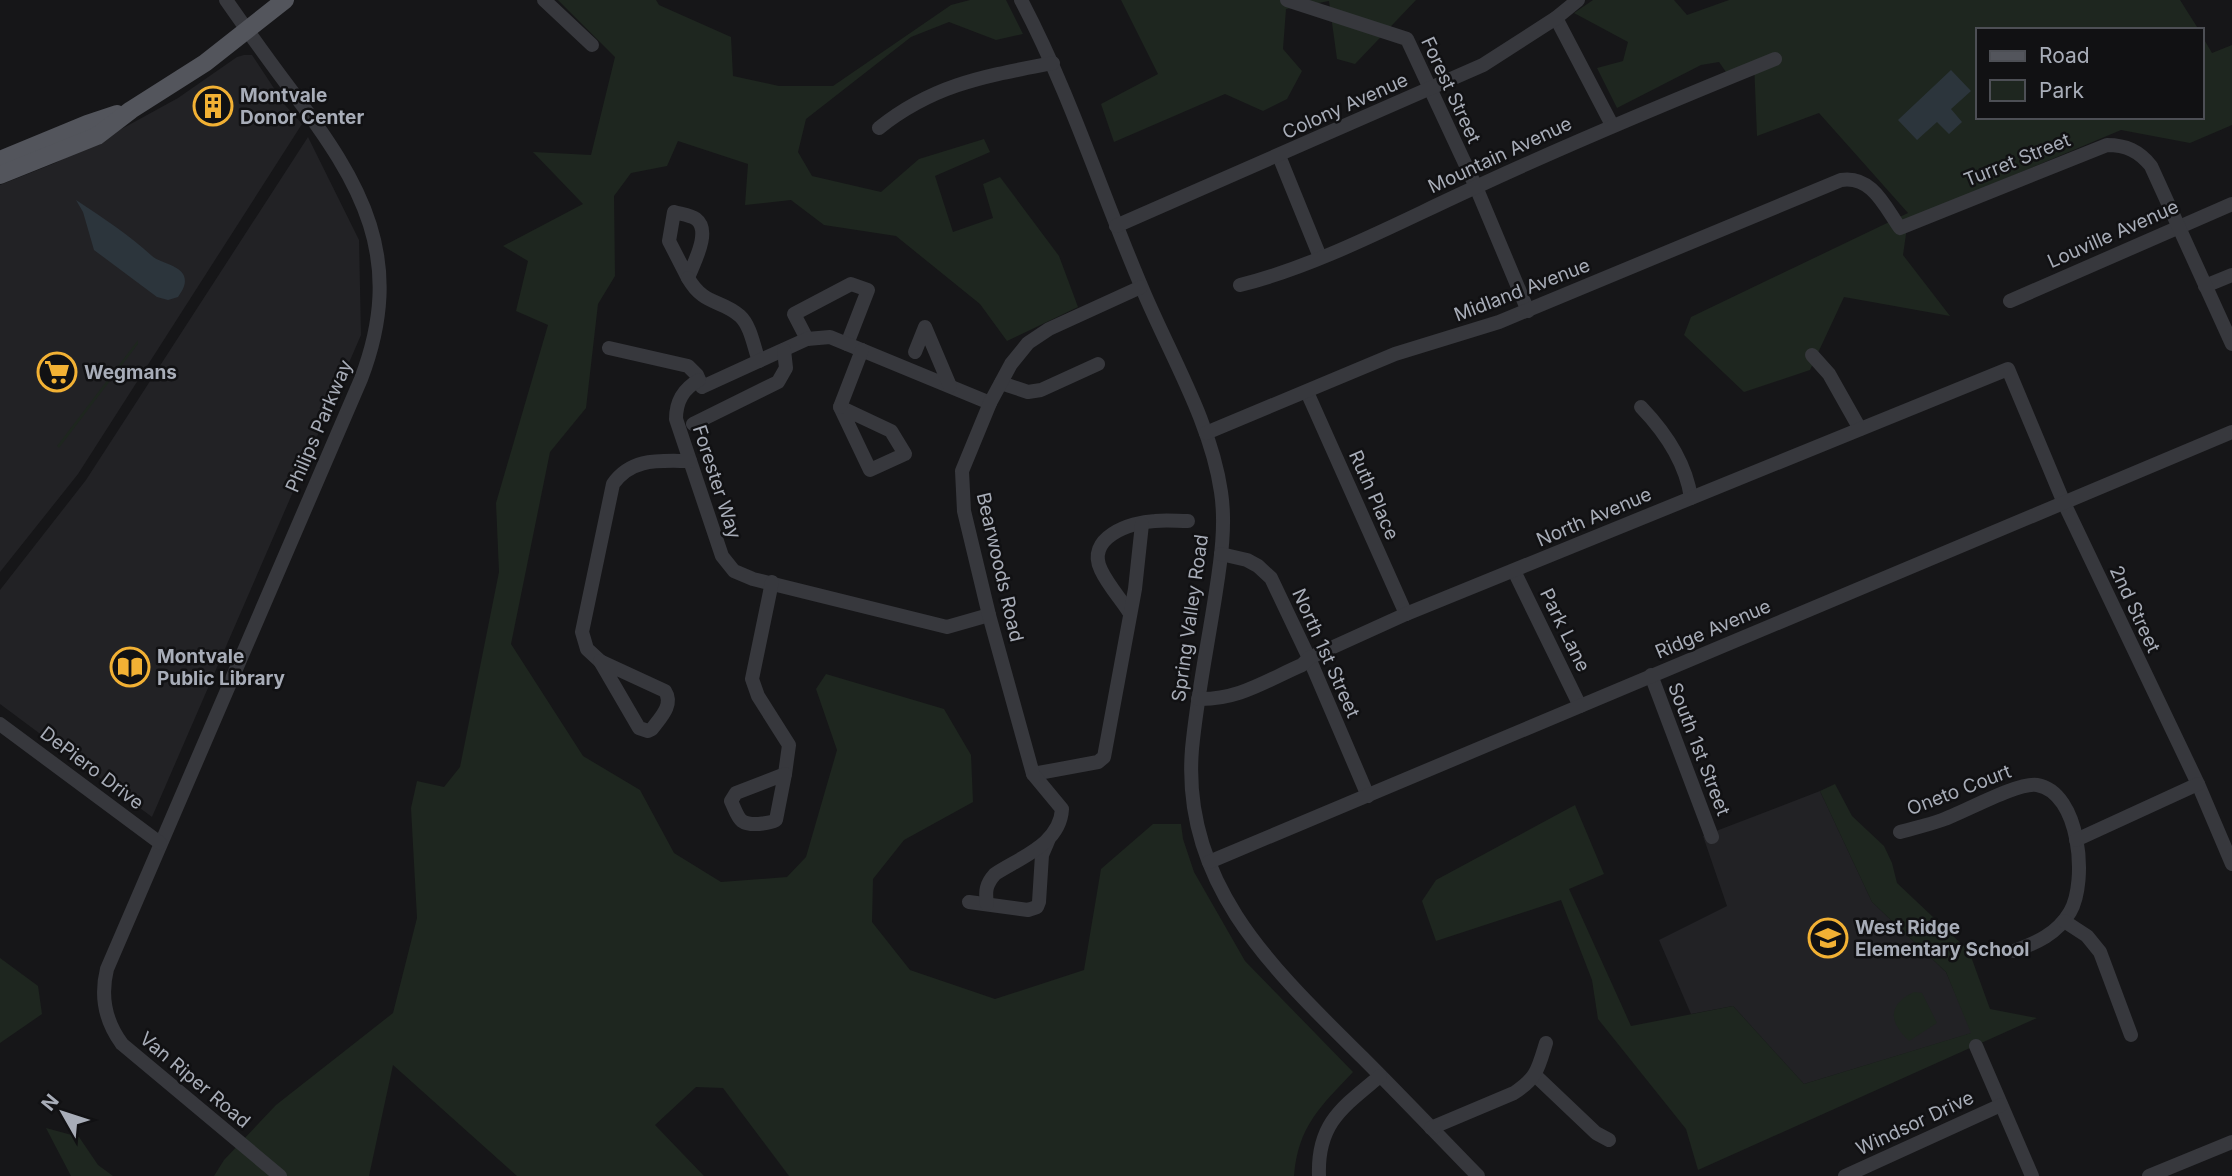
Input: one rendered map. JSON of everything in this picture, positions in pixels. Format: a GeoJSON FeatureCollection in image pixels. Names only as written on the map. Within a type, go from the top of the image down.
{"type":"FeatureCollection","features":[{"type":"Feature","properties":{"kind":"main road"},"geometry":{"type":"LineString","coordinates":[[0,175],[97,135],[248,32],[285,0]]}},
{"type":"Feature","properties":{"kind":"main road"},"geometry":{"type":"LineString","coordinates":[[0,160],[86,124],[131,110]]}},
{"type":"Feature","properties":{"kind":"street","name":"Philips Parkway"},"geometry":{"type":"LineString","coordinates":[[160,844],[361,379],[371,351],[380,299],[378,260],[360,196],[324,135],[226,0]]}},
{"type":"Feature","properties":{"kind":"street"},"geometry":{"type":"LineString","coordinates":[[544,0],[592,45]]}},
{"type":"Feature","properties":{"kind":"street","name":"Spring Valley Road"},"geometry":{"type":"LineString","coordinates":[[1021,0],[1053,63],[1141,287],[1206,433],[1222,493],[1221,554],[1198,699],[1191,779],[1198,829],[1209,862],[1232,911],[1270,963],[1478,1176]]}},
{"type":"Feature","properties":{"kind":"street","name":"Forest Street"},"geometry":{"type":"LineString","coordinates":[[1287,0],[1407,38],[1476,187],[1528,311]]}},
{"type":"Feature","properties":{"kind":"street","name":"Colony Avenue"},"geometry":{"type":"LineString","coordinates":[[1116,226],[1483,65],[1556,18],[1578,0]]}},
{"type":"Feature","properties":{"kind":"street"},"geometry":{"type":"LineString","coordinates":[[1556,18],[1612,125]]}},
{"type":"Feature","properties":{"kind":"street","name":"Mountain Avenue"},"geometry":{"type":"LineString","coordinates":[[1240,285],[1259,281],[1320,257],[1612,125],[1775,59]]}},
{"type":"Feature","properties":{"kind":"street"},"geometry":{"type":"LineString","coordinates":[[879,128],[909,106],[949,87],[1053,63]]}},
{"type":"Feature","properties":{"kind":"street","name":"Turret Street"},"geometry":{"type":"LineString","coordinates":[[1850,179],[1872,188],[1900,228],[2097,147],[2117,145],[2135,151],[2151,166],[2178,227]]}},
{"type":"Feature","properties":{"kind":"street"},"geometry":{"type":"LineString","coordinates":[[1279,156],[1320,257]]}},
{"type":"Feature","properties":{"kind":"street","name":"Midland Avenue"},"geometry":{"type":"LineString","coordinates":[[1206,433],[1395,354],[1468,333],[1528,311],[1842,180],[1850,179]]}},
{"type":"Feature","properties":{"kind":"street","name":"Louville Avenue"},"geometry":{"type":"LineString","coordinates":[[2010,301],[2232,204]]}},
{"type":"Feature","properties":{"kind":"street"},"geometry":{"type":"LineString","coordinates":[[2178,227],[2232,344]]}},
{"type":"Feature","properties":{"kind":"street"},"geometry":{"type":"LineString","coordinates":[[2205,286],[2232,275]]}},
{"type":"Feature","properties":{"kind":"street"},"geometry":{"type":"LineString","coordinates":[[688,278],[706,300],[740,316],[759,361]]}},
{"type":"Feature","properties":{"kind":"street"},"geometry":{"type":"LineString","coordinates":[[807,339],[794,314],[851,284],[869,290],[847,344]]}},
{"type":"Feature","properties":{"kind":"street","name":"Bearwoods Road"},"geometry":{"type":"LineString","coordinates":[[969,902],[1028,910],[1037,906],[1042,855],[1058,827],[1062,809],[1033,774],[989,615],[964,511],[962,471],[990,403],[1011,364],[1028,343],[1049,329],[1141,287]]}},
{"type":"Feature","properties":{"kind":"street"},"geometry":{"type":"LineString","coordinates":[[915,352],[925,327],[950,386]]}},
{"type":"Feature","properties":{"kind":"street"},"geometry":{"type":"LineString","coordinates":[[609,348],[688,366],[702,387],[807,339],[830,337],[990,403]]}},
{"type":"Feature","properties":{"kind":"street"},"geometry":{"type":"LineString","coordinates":[[693,424],[778,382],[786,368],[784,350]]}},
{"type":"Feature","properties":{"kind":"street"},"geometry":{"type":"LineString","coordinates":[[840,407],[891,431],[905,454],[870,470],[840,407],[862,350]]}},
{"type":"Feature","properties":{"kind":"street"},"geometry":{"type":"LineString","coordinates":[[1812,355],[1829,374],[1860,429]]}},
{"type":"Feature","properties":{"kind":"street"},"geometry":{"type":"LineString","coordinates":[[1001,383],[1028,393],[1041,390],[1098,364]]}},
{"type":"Feature","properties":{"kind":"street","name":"North Avenue"},"geometry":{"type":"LineString","coordinates":[[1198,699],[1236,696],[1301,665],[1309,658],[1406,614],[2008,369]]}},
{"type":"Feature","properties":{"kind":"street","name":"2nd Street"},"geometry":{"type":"LineString","coordinates":[[2008,369],[2064,503],[2232,864]]}},
{"type":"Feature","properties":{"kind":"street","name":"Forester Way"},"geometry":{"type":"LineString","coordinates":[[699,380],[684,392],[676,410],[679,428],[727,564],[743,576],[947,627],[989,615]]}},
{"type":"Feature","properties":{"kind":"street","name":"Ruth Place"},"geometry":{"type":"LineString","coordinates":[[1307,392],[1406,614]]}},
{"type":"Feature","properties":{"kind":"street"},"geometry":{"type":"LineString","coordinates":[[1641,407],[1666,436],[1684,474],[1691,498]]}},
{"type":"Feature","properties":{"kind":"street","name":"Ridge Avenue"},"geometry":{"type":"LineString","coordinates":[[1209,862],[2232,432]]}},
{"type":"Feature","properties":{"kind":"street"},"geometry":{"type":"LineString","coordinates":[[600,661],[665,691],[668,706],[652,729],[648,731],[639,728],[600,661],[587,649],[582,632],[613,484],[619,475],[645,461],[690,461]]}},
{"type":"Feature","properties":{"kind":"street"},"geometry":{"type":"LineString","coordinates":[[1129,612],[1100,568],[1098,548],[1109,535],[1142,524],[1153,521],[1188,521]]}},
{"type":"Feature","properties":{"kind":"street"},"geometry":{"type":"LineString","coordinates":[[1033,774],[1098,762],[1104,757],[1140,555],[1142,524]]}},
{"type":"Feature","properties":{"kind":"street","name":"North 1st Street"},"geometry":{"type":"LineString","coordinates":[[1221,554],[1247,559],[1271,578],[1309,658],[1368,796]]}},
{"type":"Feature","properties":{"kind":"street","name":"Park Lane"},"geometry":{"type":"LineString","coordinates":[[1514,571],[1580,706]]}},
{"type":"Feature","properties":{"kind":"street"},"geometry":{"type":"LineString","coordinates":[[772,582],[752,679],[758,696],[789,745],[785,774]]}},
{"type":"Feature","properties":{"kind":"street","name":"South 1st Street"},"geometry":{"type":"LineString","coordinates":[[1651,675],[1712,837]]}},
{"type":"Feature","properties":{"kind":"street","name":"DePiero Drive"},"geometry":{"type":"LineString","coordinates":[[0,723],[160,844]]}},
{"type":"Feature","properties":{"kind":"street"},"geometry":{"type":"LineString","coordinates":[[2076,839],[2197,784]]}},
{"type":"Feature","properties":{"kind":"street","name":"Oneto Court"},"geometry":{"type":"LineString","coordinates":[[1900,832],[1943,820],[2024,786],[2049,789],[2056,795],[2071,822],[2080,874],[2076,900],[2064,921]]}},
{"type":"Feature","properties":{"kind":"street"},"geometry":{"type":"LineString","coordinates":[[987,904],[986,887],[995,874],[1048,841]]}},
{"type":"Feature","properties":{"kind":"street","name":"Van Riper Road"},"geometry":{"type":"LineString","coordinates":[[160,844],[107,969],[103,994],[108,1021],[122,1044],[280,1176]]}},
{"type":"Feature","properties":{"kind":"street"},"geometry":{"type":"LineString","coordinates":[[2014,951],[2043,939],[2064,921],[2087,936],[2101,952],[2131,1035]]}},
{"type":"Feature","properties":{"kind":"street"},"geometry":{"type":"LineString","coordinates":[[1431,1128],[1514,1093],[1536,1076],[1546,1043]]}},
{"type":"Feature","properties":{"kind":"street"},"geometry":{"type":"LineString","coordinates":[[1976,1046],[2032,1176]]}},
{"type":"Feature","properties":{"kind":"street"},"geometry":{"type":"LineString","coordinates":[[1319,1176],[1320,1147],[1331,1120],[1380,1076]]}},
{"type":"Feature","properties":{"kind":"street"},"geometry":{"type":"LineString","coordinates":[[1536,1076],[1596,1133],[1609,1140]]}},
{"type":"Feature","properties":{"kind":"street","name":"Windsor Drive"},"geometry":{"type":"LineString","coordinates":[[1845,1176],[2001,1105]]}},
{"type":"Feature","properties":{"kind":"street"},"geometry":{"type":"LineString","coordinates":[[2149,1176],[2232,1142]]}},
{"type":"Feature","properties":{"kind":"shaded area"},"geometry":{"type":"Polygon","coordinates":[[[252,55],[285,105],[302,124],[78,474],[0,572],[0,185],[55,163],[127,126],[178,98],[237,57],[252,55]]]}},
{"type":"Feature","properties":{"kind":"shaded area"},"geometry":{"type":"Polygon","coordinates":[[[1951,70],[1971,91],[1951,109],[1962,122],[1949,134],[1937,122],[1917,140],[1898,120],[1951,70]]]}},
{"type":"Feature","properties":{"kind":"shaded area"},"geometry":{"type":"Polygon","coordinates":[[[308,137],[359,240],[361,335],[152,817],[0,704],[0,590],[86,480],[308,137]]]}},
{"type":"Feature","properties":{"kind":"shaded area"},"geometry":{"type":"Polygon","coordinates":[[[76,200],[156,258],[182,272],[185,279],[178,297],[168,300],[157,297],[94,250],[83,212],[76,200]]]}},
{"type":"Feature","properties":{"kind":"shaded area"},"geometry":{"type":"Polygon","coordinates":[[[1820,791],[1872,902],[1946,972],[1972,1033],[1804,1084],[1733,1006],[1691,1014],[1659,940],[1727,906],[1703,836],[1820,791]]]}},
{"type":"Feature","properties":{"kind":"green space"},"geometry":{"type":"Polygon","coordinates":[[[558,0],[656,0],[659,5],[731,37],[733,76],[779,86],[833,86],[951,5],[970,0],[1006,0],[1023,34],[996,40],[949,22],[911,37],[806,119],[798,152],[812,176],[881,192],[919,159],[984,139],[990,152],[935,176],[953,232],[993,218],[983,184],[1000,177],[1059,256],[1078,307],[1007,341],[980,304],[896,236],[824,225],[791,200],[745,205],[748,164],[678,141],[667,166],[631,173],[614,196],[615,276],[598,304],[586,408],[550,452],[511,644],[583,756],[640,790],[674,853],[721,882],[787,877],[806,857],[837,750],[816,689],[826,674],[944,709],[971,755],[973,802],[904,840],[873,879],[872,922],[910,970],[995,999],[1084,970],[1101,869],[1153,824],[1181,824],[1194,872],[1245,961],[1353,1072],[1321,1107],[1306,1130],[1300,1143],[1294,1176],[789,1176],[723,1088],[696,1087],[655,1125],[704,1176],[517,1176],[393,1065],[369,1176],[214,1176],[224,1160],[276,1105],[393,1013],[417,918],[411,808],[417,781],[444,787],[460,767],[499,572],[496,503],[548,325],[516,311],[528,261],[503,246],[583,204],[533,152],[591,155],[615,57],[558,0]]]}},
{"type":"Feature","properties":{"kind":"green space"},"geometry":{"type":"Polygon","coordinates":[[[1121,0],[1416,0],[1355,64],[1337,59],[1329,1],[1286,9],[1283,49],[1302,71],[1287,99],[1263,111],[1225,94],[1114,142],[1101,104],[1158,74],[1121,0]]]}},
{"type":"Feature","properties":{"kind":"green space"},"geometry":{"type":"Polygon","coordinates":[[[1593,0],[1674,0],[1687,15],[1729,0],[2180,0],[2198,28],[1976,28],[1976,119],[2204,119],[2204,39],[2212,53],[2232,45],[2232,125],[2190,143],[2121,130],[1908,220],[1903,255],[1950,316],[1844,297],[1810,370],[1744,392],[1684,335],[1691,317],[1908,213],[1819,113],[1757,136],[1754,62],[1726,72],[1719,62],[1701,65],[1617,108],[1597,68],[1623,61],[1628,42],[1574,13],[1593,0]]]}},
{"type":"Feature","properties":{"kind":"green space"},"geometry":{"type":"Polygon","coordinates":[[[138,340],[138,344],[59,448],[57,446],[138,340]]]}},
{"type":"Feature","properties":{"kind":"green space"},"geometry":{"type":"Polygon","coordinates":[[[1835,784],[1852,816],[1884,846],[1897,883],[1969,951],[1990,1009],[2037,1018],[1698,1170],[1686,1129],[1598,1019],[1592,980],[1561,900],[1436,941],[1422,901],[1436,880],[1575,805],[1604,874],[1569,889],[1631,1026],[1733,1006],[1804,1084],[1971,1033],[1946,972],[1872,902],[1820,791],[1835,784]]]}},
{"type":"Feature","properties":{"kind":"green space"},"geometry":{"type":"Polygon","coordinates":[[[0,958],[38,986],[42,1014],[0,1043],[0,958]]]}},
{"type":"Feature","properties":{"kind":"green space"},"geometry":{"type":"Polygon","coordinates":[[[1914,992],[1922,993],[1937,1023],[1909,1041],[1898,1027],[1894,1014],[1899,1002],[1914,992]]]}},
{"type":"Feature","properties":{"kind":"green space"},"geometry":{"type":"Polygon","coordinates":[[[46,1128],[79,1137],[98,1165],[113,1176],[71,1176],[46,1128]]]}},
{"type":"Feature","properties":{"kind":"place","name":"Montvale Donor Center"},"geometry":{"type":"Point","coordinates":[213,106]}},
{"type":"Feature","properties":{"kind":"place","name":"Wegmans"},"geometry":{"type":"Point","coordinates":[57,372]}},
{"type":"Feature","properties":{"kind":"place","name":"Montvale Public Library"},"geometry":{"type":"Point","coordinates":[130,667]}},
{"type":"Feature","properties":{"kind":"place","name":"West Ridge Elementary School"},"geometry":{"type":"Point","coordinates":[1828,938]}}]}
